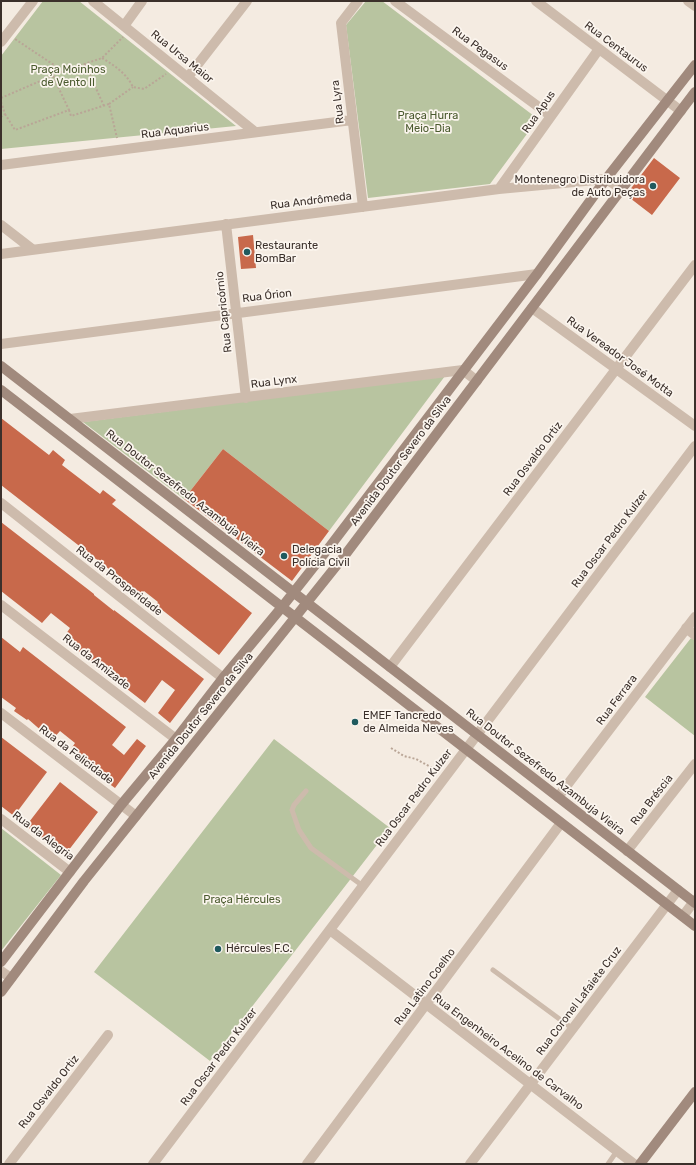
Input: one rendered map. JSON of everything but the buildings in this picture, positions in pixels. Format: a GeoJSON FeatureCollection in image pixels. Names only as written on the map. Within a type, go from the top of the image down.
{"type":"FeatureCollection","features":[{"type":"Feature","properties":{"kind":"street"},"geometry":{"type":"LineString","coordinates":[[1,42],[33,1]]}},
{"type":"Feature","properties":{"kind":"street","name":"Rua Ursa Maior"},"geometry":{"type":"LineString","coordinates":[[93,1],[255,132]]}},
{"type":"Feature","properties":{"kind":"street"},"geometry":{"type":"LineString","coordinates":[[124,26],[142,1]]}},
{"type":"Feature","properties":{"kind":"street"},"geometry":{"type":"LineString","coordinates":[[188,77],[247,1]]}},
{"type":"Feature","properties":{"kind":"street","name":"Rua Lyra"},"geometry":{"type":"LineString","coordinates":[[358,1],[341,23],[363,207]]}},
{"type":"Feature","properties":{"kind":"street","name":"Rua Pegasus"},"geometry":{"type":"LineString","coordinates":[[396,1],[551,116]]}},
{"type":"Feature","properties":{"kind":"street","name":"Rua Centaurus"},"geometry":{"type":"LineString","coordinates":[[536,1],[681,111]]}},
{"type":"Feature","properties":{"kind":"street"},"geometry":{"type":"LineString","coordinates":[[688,1],[695,6]]}},
{"type":"Feature","properties":{"kind":"street","name":"Rua Apus"},"geometry":{"type":"LineString","coordinates":[[498,189],[599,49]]}},
{"type":"Feature","properties":{"kind":"street","name":"Avenida Doutor Severo da Silva"},"geometry":{"type":"LineString","coordinates":[[1,962],[121,805],[176,739],[222,678],[332,545],[537,274],[606,179],[695,65]]}},
{"type":"Feature","properties":{"kind":"street","name":"Avenida Doutor Severo da Silva"},"geometry":{"type":"LineString","coordinates":[[1,992],[84,881],[345,554],[695,92]]}},
{"type":"Feature","properties":{"kind":"street","name":"Rua Aquarius"},"geometry":{"type":"LineString","coordinates":[[1,165],[352,120]]}},
{"type":"Feature","properties":{"kind":"street"},"geometry":{"type":"LineString","coordinates":[[606,179],[622,188]]}},
{"type":"Feature","properties":{"kind":"street","name":"Rua Andrômeda"},"geometry":{"type":"LineString","coordinates":[[1,254],[498,189],[606,179]]}},
{"type":"Feature","properties":{"kind":"street","name":"Rua Capricórnio"},"geometry":{"type":"LineString","coordinates":[[226,224],[246,398]]}},
{"type":"Feature","properties":{"kind":"street"},"geometry":{"type":"LineString","coordinates":[[1,225],[32,250]]}},
{"type":"Feature","properties":{"kind":"street","name":"Rua Osvaldo Ortiz"},"geometry":{"type":"LineString","coordinates":[[390,667],[695,265]]}},
{"type":"Feature","properties":{"kind":"street","name":"Rua Órion"},"geometry":{"type":"LineString","coordinates":[[1,344],[537,274]]}},
{"type":"Feature","properties":{"kind":"street","name":"Rua Vereador José Motta"},"geometry":{"type":"LineString","coordinates":[[532,308],[695,426]]}},
{"type":"Feature","properties":{"kind":"street","name":"Rua Doutor Sezefredo Azambuja Vieira"},"geometry":{"type":"LineString","coordinates":[[1,366],[694,902]]}},
{"type":"Feature","properties":{"kind":"street"},"geometry":{"type":"LineString","coordinates":[[463,370],[477,381]]}},
{"type":"Feature","properties":{"kind":"street","name":"Rua Lynx"},"geometry":{"type":"LineString","coordinates":[[70,419],[463,370]]}},
{"type":"Feature","properties":{"kind":"street"},"geometry":{"type":"LineString","coordinates":[[1,390],[695,926]]}},
{"type":"Feature","properties":{"kind":"street","name":"Rua Oscar Pedro Kulzer"},"geometry":{"type":"LineString","coordinates":[[153,1164],[695,446]]}},
{"type":"Feature","properties":{"kind":"street","name":"Rua da Prosperidade"},"geometry":{"type":"LineString","coordinates":[[1,503],[222,678]]}},
{"type":"Feature","properties":{"kind":"street"},"geometry":{"type":"LineString","coordinates":[[191,537],[203,522]]}},
{"type":"Feature","properties":{"kind":"street"},"geometry":{"type":"LineString","coordinates":[[332,545],[345,554]]}},
{"type":"Feature","properties":{"kind":"street","name":"Rua da Amizade"},"geometry":{"type":"LineString","coordinates":[[1,605],[176,739]]}},
{"type":"Feature","properties":{"kind":"street","name":"Rua Ferrara"},"geometry":{"type":"LineString","coordinates":[[558,797],[695,617]]}},
{"type":"Feature","properties":{"kind":"street"},"geometry":{"type":"LineString","coordinates":[[686,628],[695,635]]}},
{"type":"Feature","properties":{"kind":"street","name":"Rua da Felicidade"},"geometry":{"type":"LineString","coordinates":[[1,713],[136,816]]}},
{"type":"Feature","properties":{"kind":"street","name":"Rua Bréscia"},"geometry":{"type":"LineString","coordinates":[[627,851],[695,764]]}},
{"type":"Feature","properties":{"kind":"street","name":"Rua da Alegria"},"geometry":{"type":"LineString","coordinates":[[1,819],[70,872]]}},
{"type":"Feature","properties":{"kind":"street","name":"Rua Latino Coelho"},"geometry":{"type":"LineString","coordinates":[[307,1164],[427,1005],[561,823]]}},
{"type":"Feature","properties":{"kind":"street","name":"Rua Coronel Lafaiete Cruz"},"geometry":{"type":"LineString","coordinates":[[470,1164],[678,890]]}},
{"type":"Feature","properties":{"kind":"street"},"geometry":{"type":"LineString","coordinates":[[683,916],[694,902]]}},
{"type":"Feature","properties":{"kind":"street","name":"Rua Engenheiro Acelino de Carvalho"},"geometry":{"type":"LineString","coordinates":[[330,930],[634,1164]]}},
{"type":"Feature","properties":{"kind":"street"},"geometry":{"type":"LineString","coordinates":[[1,971],[11,978]]}},
{"type":"Feature","properties":{"kind":"street","name":"Rua Osvaldo Ortiz"},"geometry":{"type":"LineString","coordinates":[[9,1164],[108,1036]]}},
{"type":"Feature","properties":{"kind":"street"},"geometry":{"type":"LineString","coordinates":[[640,1164],[695,1092]]}},
{"type":"Feature","properties":{"kind":"lane"},"geometry":{"type":"LineString","coordinates":[[306,791],[294,805],[292,810],[298,830],[312,848],[363,886]]}},
{"type":"Feature","properties":{"kind":"lane"},"geometry":{"type":"LineString","coordinates":[[493,970],[573,1029]]}},
{"type":"Feature","properties":{"kind":"lane"},"geometry":{"type":"LineString","coordinates":[[608,1164],[618,1151]]}},
{"type":"Feature","properties":{"kind":"path"},"geometry":{"type":"LineString","coordinates":[[1,98],[61,72],[102,58],[123,36]]}},
{"type":"Feature","properties":{"kind":"path"},"geometry":{"type":"LineString","coordinates":[[14,38],[57,66],[61,72]]}},
{"type":"Feature","properties":{"kind":"path"},"geometry":{"type":"LineString","coordinates":[[102,58],[116,67],[129,80],[133,87]]}},
{"type":"Feature","properties":{"kind":"path"},"geometry":{"type":"LineString","coordinates":[[85,64],[104,106]]}},
{"type":"Feature","properties":{"kind":"path"},"geometry":{"type":"LineString","coordinates":[[53,76],[71,116],[109,104],[133,87],[144,89],[168,72]]}},
{"type":"Feature","properties":{"kind":"path"},"geometry":{"type":"LineString","coordinates":[[1,102],[5,114],[15,130],[69,110]]}},
{"type":"Feature","properties":{"kind":"path"},"geometry":{"type":"LineString","coordinates":[[109,104],[117,138]]}},
{"type":"Feature","properties":{"kind":"path"},"geometry":{"type":"LineString","coordinates":[[1,116],[5,114]]}},
{"type":"Feature","properties":{"kind":"path"},"geometry":{"type":"LineString","coordinates":[[391,748],[404,756],[416,759],[436,770]]}},
{"type":"Feature","properties":{"kind":"green space","name":"Praça Moinhos de Vento II"},"geometry":{"type":"Polygon","coordinates":[[[43,1],[79,1],[236,126],[1,149],[1,56],[43,1]]]}},
{"type":"Feature","properties":{"kind":"green space","name":"Praça Hurra Meio-Dia"},"geometry":{"type":"Polygon","coordinates":[[[366,1],[382,1],[538,119],[490,184],[368,198],[346,25],[366,1]]]}},
{"type":"Feature","properties":{"kind":"green space"},"geometry":{"type":"Polygon","coordinates":[[[445,376],[329,531],[223,449],[184,499],[83,422],[445,376]]]}},
{"type":"Feature","properties":{"kind":"green space"},"geometry":{"type":"Polygon","coordinates":[[[691,638],[695,640],[695,736],[645,697],[691,638]]]}},
{"type":"Feature","properties":{"kind":"green space","name":"Praça Hércules"},"geometry":{"type":"Polygon","coordinates":[[[274,739],[390,828],[210,1061],[94,972],[274,739]]]}},
{"type":"Feature","properties":{"kind":"green space"},"geometry":{"type":"Polygon","coordinates":[[[1,828],[61,875],[1,951],[1,828]]]}},
{"type":"Feature","properties":{"kind":"place","name":"Montenegro Distribuidora de Auto Peças"},"geometry":{"type":"Point","coordinates":[653,186]}},
{"type":"Feature","properties":{"kind":"place","name":"Restaurante BomBar"},"geometry":{"type":"Point","coordinates":[247,252]}},
{"type":"Feature","properties":{"kind":"place","name":"Delegacia Polícia Civil"},"geometry":{"type":"Point","coordinates":[284,556]}},
{"type":"Feature","properties":{"kind":"place","name":"EMEF Tancredo de Almeida Neves"},"geometry":{"type":"Point","coordinates":[355,722]}},
{"type":"Feature","properties":{"kind":"place","name":"Hércules F.C."},"geometry":{"type":"Point","coordinates":[218,949]}}]}
